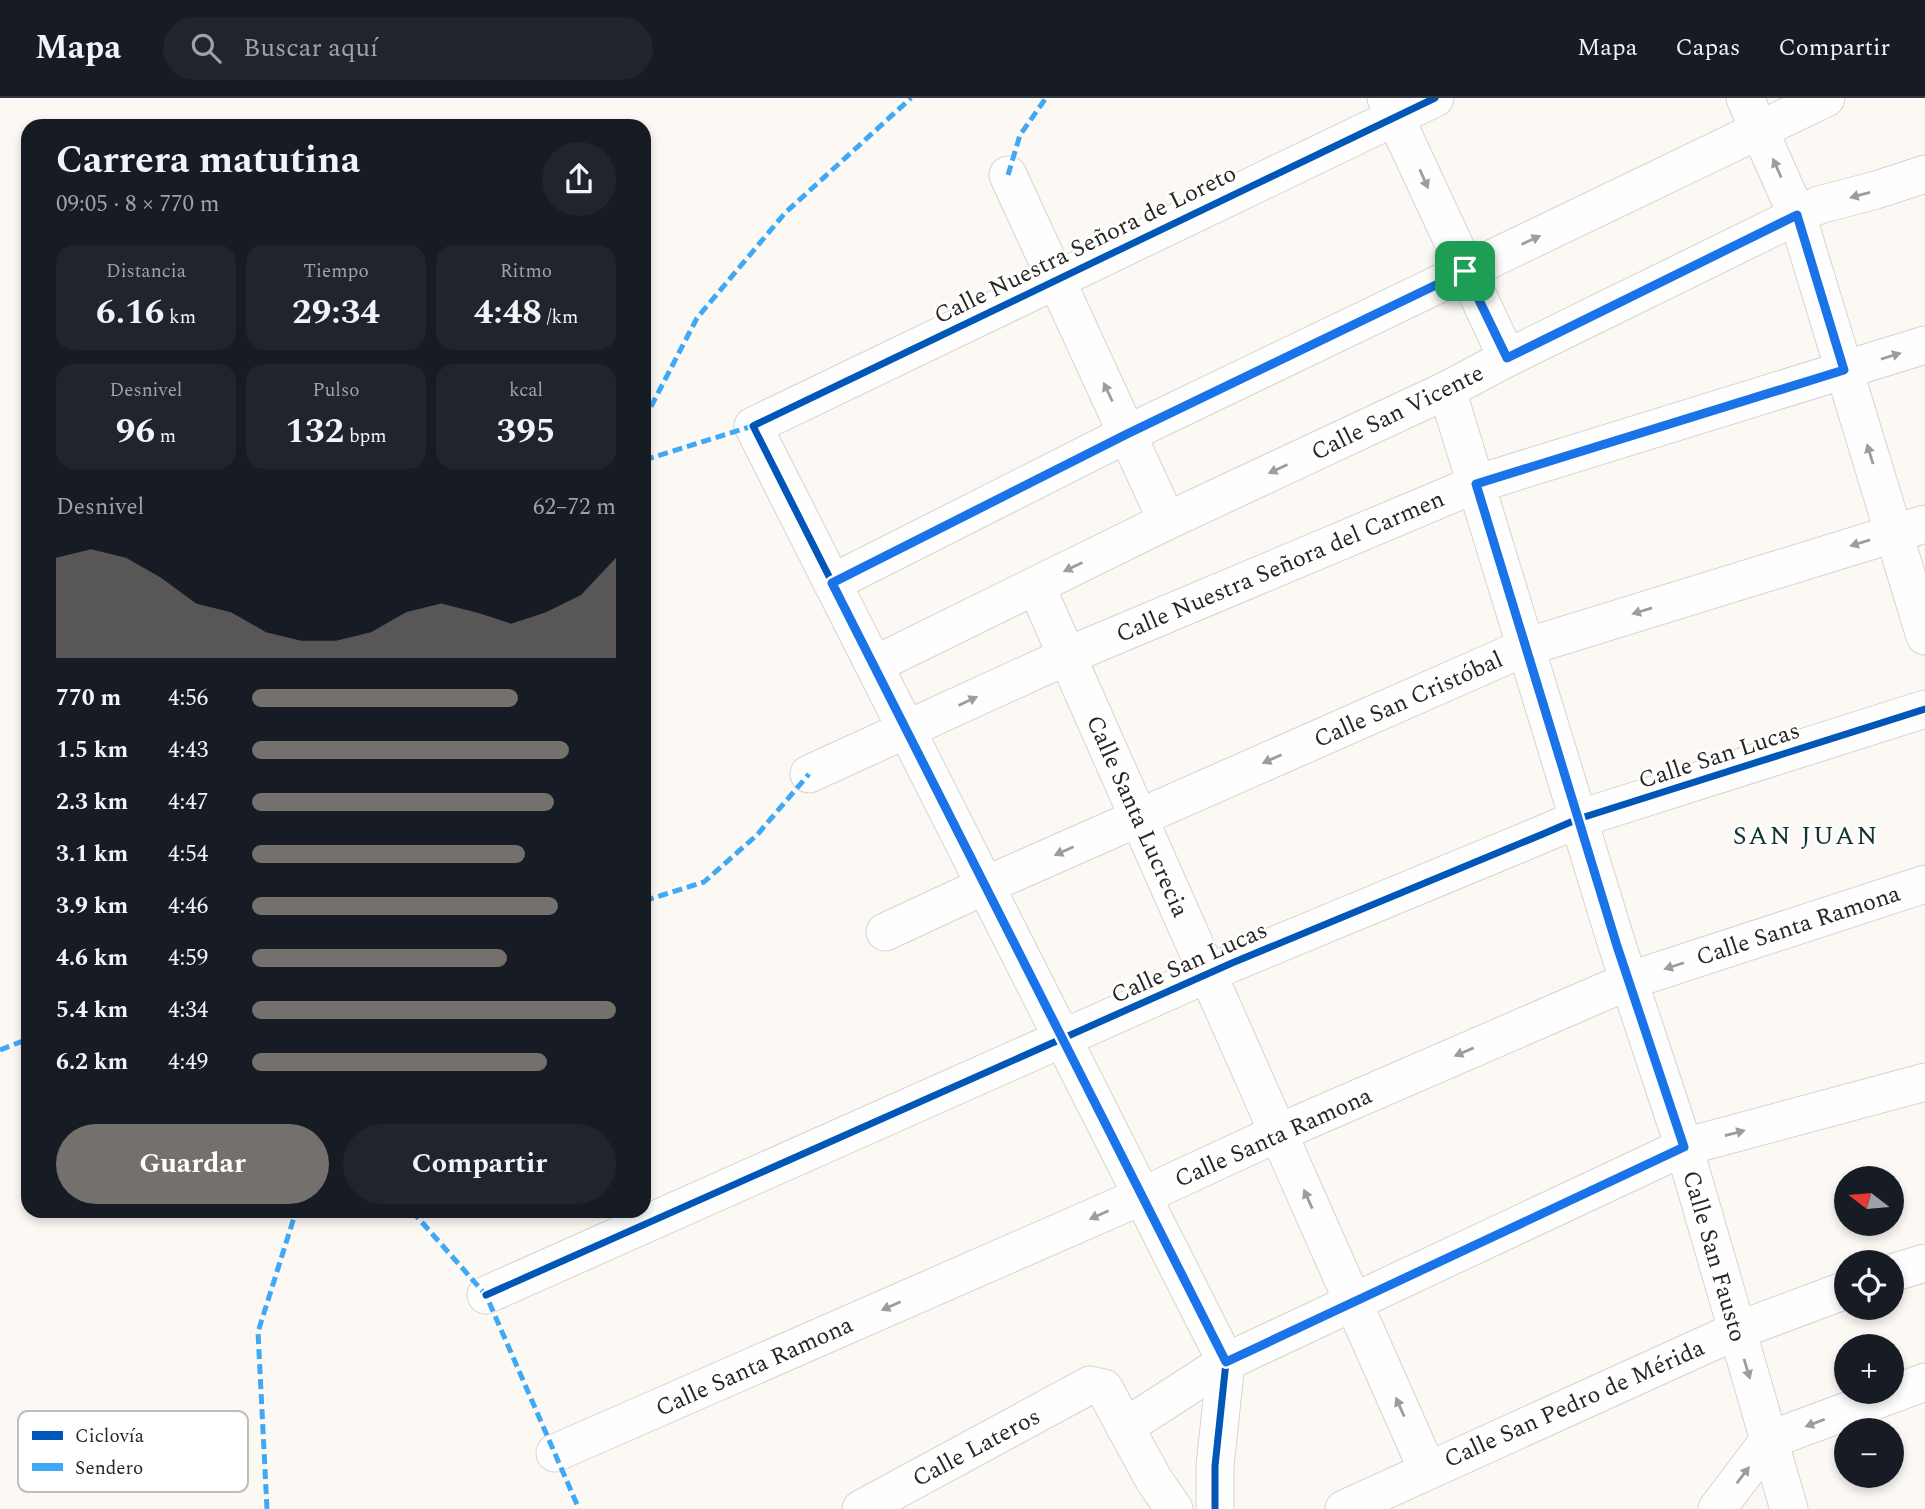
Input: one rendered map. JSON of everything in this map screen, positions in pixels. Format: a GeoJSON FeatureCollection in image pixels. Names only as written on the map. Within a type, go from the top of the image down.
{"type":"FeatureCollection","features":[{"type":"Feature","properties":{"kind":"street","name":"Calle Nuestra Señora de Loreto"},"geometry":{"type":"LineString","coordinates":[[832,583],[752,426],[1056,280],[1391,107],[1435,98]]}},
{"type":"Feature","properties":{"kind":"street"},"geometry":{"type":"LineString","coordinates":[[1745,98],[1797,215],[1844,370],[1910,528],[1925,636]]}},
{"type":"Feature","properties":{"kind":"street"},"geometry":{"type":"LineString","coordinates":[[1215,1509],[1215,1466],[1226,1362],[832,583],[1127,434],[1826,98]]}},
{"type":"Feature","properties":{"kind":"street"},"geometry":{"type":"LineString","coordinates":[[1391,107],[1507,358]]}},
{"type":"Feature","properties":{"kind":"street","name":"Calle San Vicente"},"geometry":{"type":"LineString","coordinates":[[874,665],[1167,521],[1447,390],[1797,215],[1819,205],[1925,174]]}},
{"type":"Feature","properties":{"kind":"street"},"geometry":{"type":"LineString","coordinates":[[1008,176],[1167,521]]}},
{"type":"Feature","properties":{"kind":"street","name":"Calle Nuestra Señora del Carmen"},"geometry":{"type":"LineString","coordinates":[[809,774],[1067,656],[1476,484],[1925,345]]}},
{"type":"Feature","properties":{"kind":"street","name":"Calle San Fausto"},"geometry":{"type":"LineString","coordinates":[[1447,390],[1617,946],[1684,1147],[1735,1331],[1789,1509]]}},
{"type":"Feature","properties":{"kind":"street","name":"Calle San Cristóbal"},"geometry":{"type":"LineString","coordinates":[[885,932],[1526,647],[1910,528]]}},
{"type":"Feature","properties":{"kind":"street","name":"Calle Santa Lucrecia"},"geometry":{"type":"LineString","coordinates":[[1036,586],[1427,1469]]}},
{"type":"Feature","properties":{"kind":"street","name":"Calle San Lucas"},"geometry":{"type":"LineString","coordinates":[[486,1294],[1208,974],[1578,819],[1925,709]]}},
{"type":"Feature","properties":{"kind":"street","name":"Calle Santa Ramona"},"geometry":{"type":"LineString","coordinates":[[555,1453],[1630,980],[1925,884]]}},
{"type":"Feature","properties":{"kind":"street"},"geometry":{"type":"LineString","coordinates":[[1174,1509],[1154,1480],[1125,1427],[1226,1362],[1684,1147],[1925,1082]]}},
{"type":"Feature","properties":{"kind":"street"},"geometry":{"type":"LineString","coordinates":[[1904,1269],[1925,1263]]}},
{"type":"Feature","properties":{"kind":"street","name":"Calle San Pedro de Mérida"},"geometry":{"type":"LineString","coordinates":[[1344,1509],[1735,1331],[1834,1294]]}},
{"type":"Feature","properties":{"kind":"street"},"geometry":{"type":"LineString","coordinates":[[1717,1509],[1769,1440],[1925,1382]]}},
{"type":"Feature","properties":{"kind":"street","name":"Calle Lateros"},"geometry":{"type":"LineString","coordinates":[[861,1509],[1090,1385],[1104,1388],[1125,1427]]}},
{"type":"Feature","properties":{"kind":"marked path"},"geometry":{"type":"LineString","coordinates":[[651,407],[697,318],[785,213],[911,98]]}},
{"type":"Feature","properties":{"kind":"marked path"},"geometry":{"type":"LineString","coordinates":[[1008,175],[1020,135],[1046,98]]}},
{"type":"Feature","properties":{"kind":"marked path"},"geometry":{"type":"LineString","coordinates":[[651,458],[753,426]]}},
{"type":"Feature","properties":{"kind":"marked path"},"geometry":{"type":"LineString","coordinates":[[651,899],[704,882],[757,835],[809,774]]}},
{"type":"Feature","properties":{"kind":"marked path"},"geometry":{"type":"LineString","coordinates":[[0,1050],[21,1042]]}},
{"type":"Feature","properties":{"kind":"marked path"},"geometry":{"type":"LineString","coordinates":[[267,1509],[258,1332],[294,1218]]}},
{"type":"Feature","properties":{"kind":"marked path"},"geometry":{"type":"LineString","coordinates":[[418,1218],[486,1295],[579,1509]]}},
{"type":"Feature","properties":{"kind":"cycle path"},"geometry":{"type":"LineString","coordinates":[[1215,1509],[1215,1466],[1226,1362],[753,426],[1435,98]]}},
{"type":"Feature","properties":{"kind":"cycle path"},"geometry":{"type":"LineString","coordinates":[[486,1295],[1232,963],[1578,819],[1925,709]]}},
{"type":"Feature","properties":{"kind":"district","name":"SAN JUAN"},"geometry":{"type":"Point","coordinates":[1806,835]}},
{"type":"Feature","properties":{"kind":"route"},"geometry":{"type":"LineString","coordinates":[[1797,215],[1844,370],[1476,484],[1617,946],[1684,1147],[1226,1362],[832,583],[1127,434],[1465,271],[1507,358],[1797,215]]}}]}
